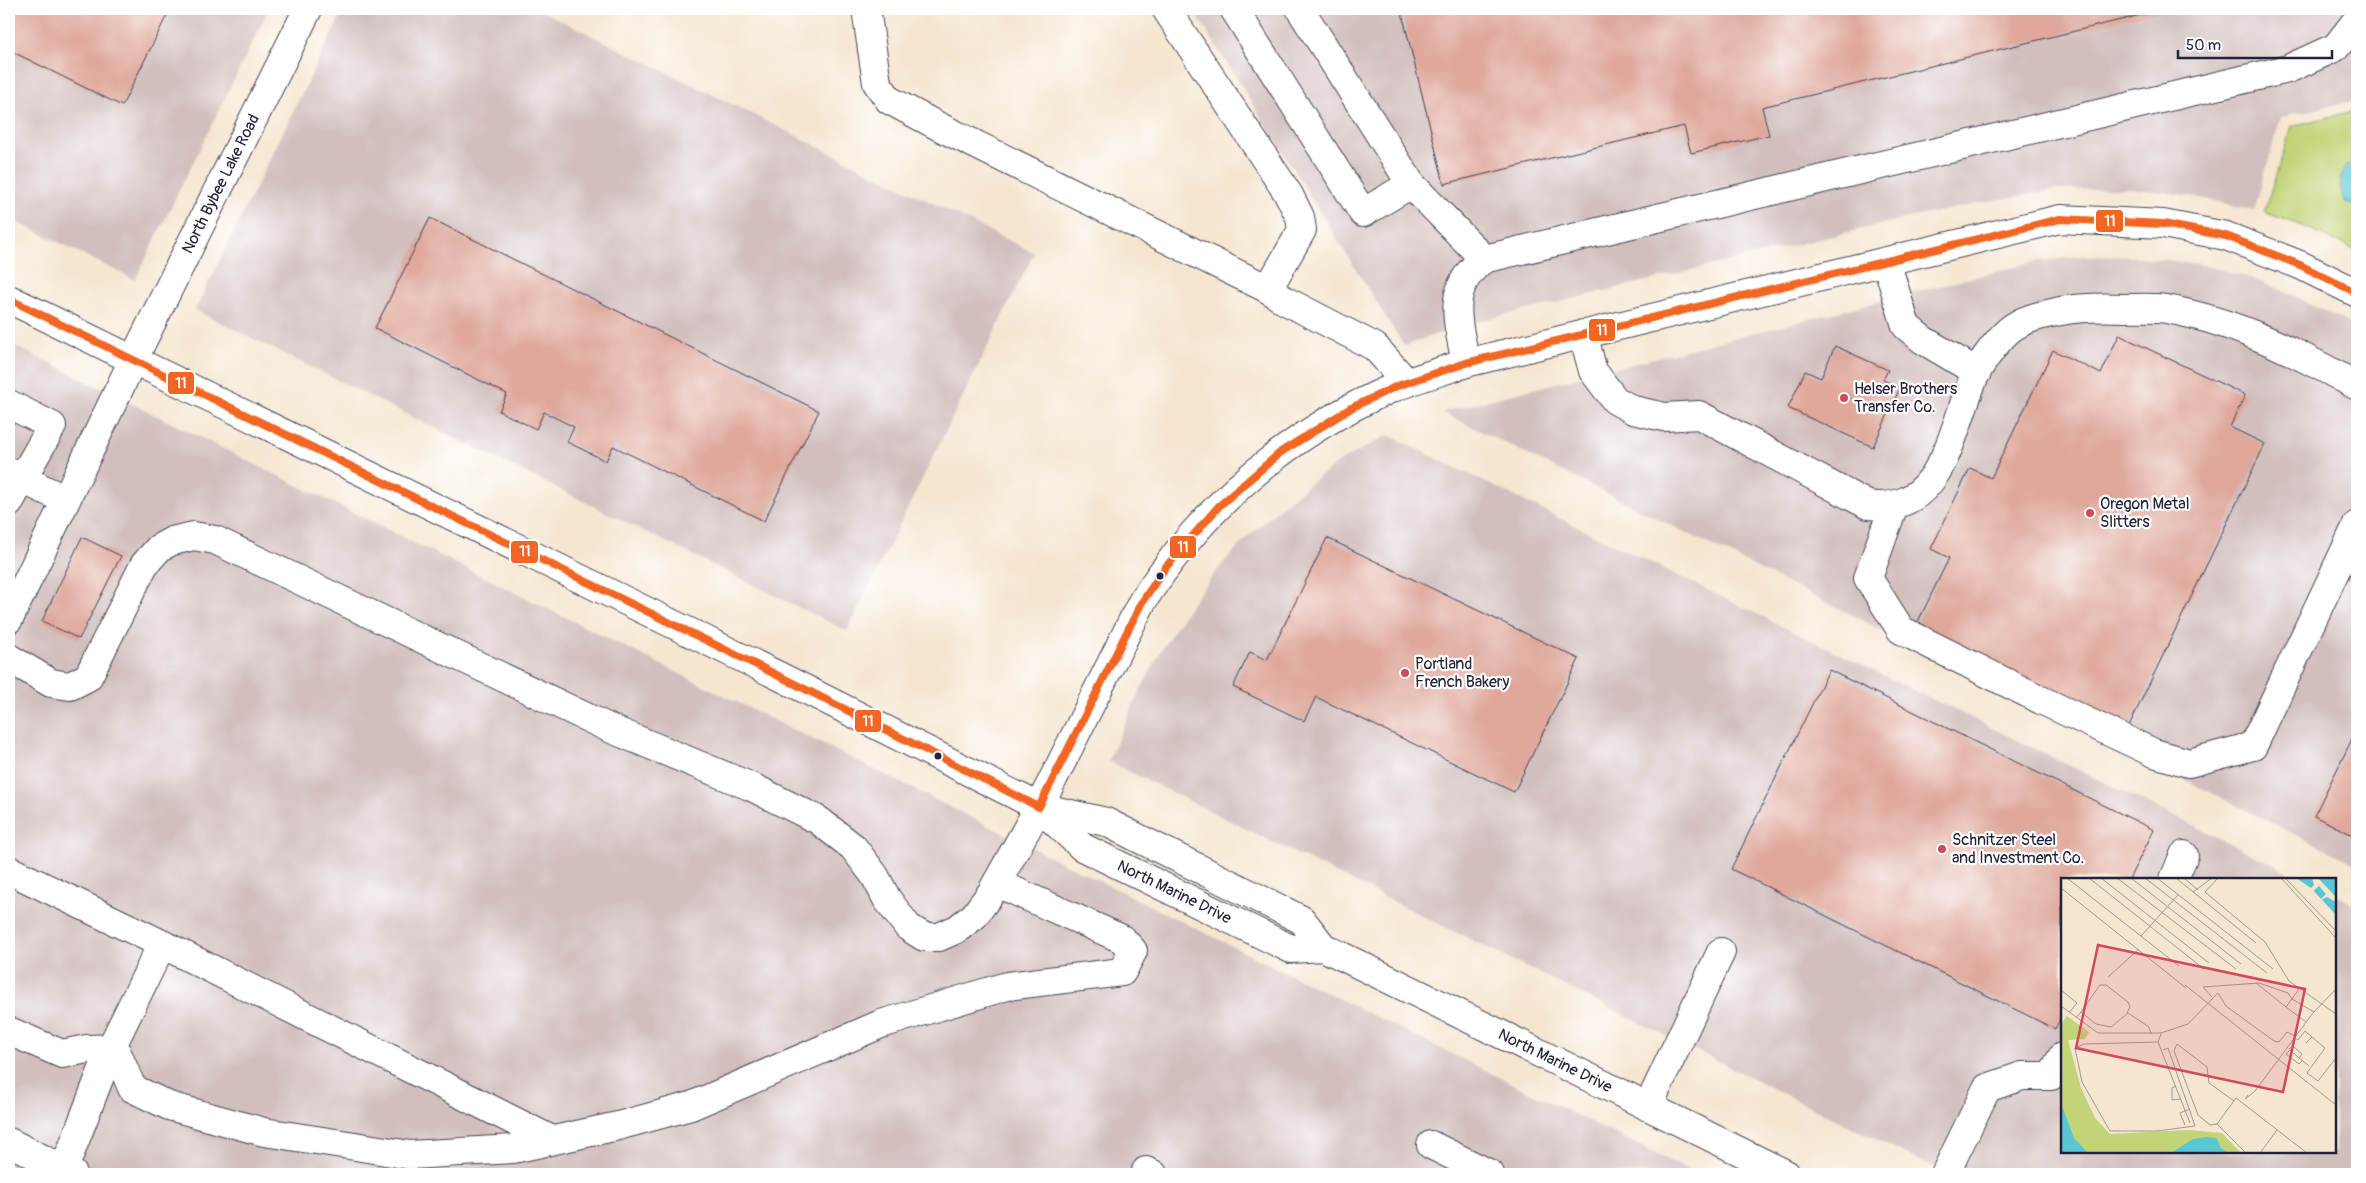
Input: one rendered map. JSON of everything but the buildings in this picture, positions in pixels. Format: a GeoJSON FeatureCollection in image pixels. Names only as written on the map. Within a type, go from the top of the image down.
{"type":"FeatureCollection","features":[{"type":"Feature","properties":{"kind":"main road","name":"North Bybee Lake Road"},"geometry":{"type":"LineString","coordinates":[[9,619],[133,360],[308,9]]}},
{"type":"Feature","properties":{"kind":"main road"},"geometry":{"type":"LineString","coordinates":[[866,9],[877,83],[889,100],[1268,289],[1284,300],[1375,347],[1407,383]]}},
{"type":"Feature","properties":{"kind":"main road"},"geometry":{"type":"LineString","coordinates":[[1166,9],[1289,195],[1300,217],[1302,230],[1268,289]]}},
{"type":"Feature","properties":{"kind":"main road"},"geometry":{"type":"LineString","coordinates":[[1234,9],[1363,213],[1410,184]]}},
{"type":"Feature","properties":{"kind":"main road"},"geometry":{"type":"LineString","coordinates":[[1300,9],[1410,184],[1484,259]]}},
{"type":"Feature","properties":{"kind":"main road"},"geometry":{"type":"LineString","coordinates":[[1466,362],[1457,313],[1457,296],[1465,277],[1484,259],[2288,69],[2336,47],[2357,20]]}},
{"type":"Feature","properties":{"kind":"main road"},"geometry":{"type":"LineString","coordinates":[[9,658],[51,683],[70,686],[88,677],[144,565],[159,548],[172,541],[194,536],[215,540],[609,728],[752,787],[818,820],[853,848],[875,876],[887,899],[908,927],[924,937],[940,936],[958,929],[974,916],[997,883],[1039,807],[1142,602],[1162,570],[1195,530],[1273,457],[1331,419],[1388,390],[1466,362],[2060,219],[2163,224],[2226,236],[2300,265],[2357,293]]}},
{"type":"Feature","properties":{"kind":"main road"},"geometry":{"type":"LineString","coordinates":[[1886,261],[1906,326],[1923,340],[1977,372]]}},
{"type":"Feature","properties":{"kind":"main road","name":"North Marine Drive"},"geometry":{"type":"LineString","coordinates":[[9,299],[783,678],[1039,807],[1082,847],[1291,949],[1323,947],[1786,1174]]}},
{"type":"Feature","properties":{"kind":"main road"},"geometry":{"type":"LineString","coordinates":[[1583,334],[1593,371],[1615,400],[1633,410],[1664,417],[1699,415],[1868,504],[1894,505],[1908,501],[1922,490],[1939,471],[1977,372],[2008,331],[2031,318],[2082,307],[2164,308],[2236,326],[2308,358],[2357,386]]}},
{"type":"Feature","properties":{"kind":"main road"},"geometry":{"type":"LineString","coordinates":[[9,404],[52,426],[16,475],[9,503]]}},
{"type":"Feature","properties":{"kind":"main road"},"geometry":{"type":"LineString","coordinates":[[16,475],[66,500]]}},
{"type":"Feature","properties":{"kind":"main road"},"geometry":{"type":"LineString","coordinates":[[1894,505],[1868,578],[1901,630],[2041,700],[2154,753],[2189,763],[2253,746],[2357,525]]}},
{"type":"Feature","properties":{"kind":"main road"},"geometry":{"type":"LineString","coordinates":[[9,870],[162,944],[552,1140]]}},
{"type":"Feature","properties":{"kind":"main road"},"geometry":{"type":"LineString","coordinates":[[9,1031],[62,1054],[115,1048],[132,1088],[169,1106],[264,1132],[410,1155],[512,1149],[618,1126],[691,1106],[881,1024],[1007,986],[1122,972],[1133,951],[1122,939],[997,883]]}},
{"type":"Feature","properties":{"kind":"main road"},"geometry":{"type":"LineString","coordinates":[[9,1142],[69,1172],[111,1048],[162,944]]}},
{"type":"Feature","properties":{"kind":"main road"},"geometry":{"type":"LineString","coordinates":[[1648,1106],[1721,952]]}},
{"type":"Feature","properties":{"kind":"main road"},"geometry":{"type":"LineString","coordinates":[[1945,1174],[1987,1088],[2022,1076],[2051,1076],[2061,1058]]}},
{"type":"Feature","properties":{"kind":"main road"},"geometry":{"type":"LineString","coordinates":[[1431,1145],[1490,1174]]}},
{"type":"Feature","properties":{"kind":"shaded area"},"geometry":{"type":"Polygon","coordinates":[[[9,9],[269,9],[135,280],[9,218],[9,9]]]}},
{"type":"Feature","properties":{"kind":"shaded area"},"geometry":{"type":"Polygon","coordinates":[[[344,9],[538,9],[1034,253],[847,631],[195,310],[344,9]]]}},
{"type":"Feature","properties":{"kind":"shaded area"},"geometry":{"type":"Polygon","coordinates":[[[1193,9],[2357,9],[2357,100],[2281,117],[2254,210],[2191,196],[2130,188],[2056,190],[1899,220],[1489,319],[1404,346],[1193,9]]]}},
{"type":"Feature","properties":{"kind":"shaded area"},"geometry":{"type":"Polygon","coordinates":[[[2083,256],[2142,257],[2198,264],[2251,278],[2295,296],[2357,327],[2357,865],[1442,412],[2038,261],[2083,256]]]}},
{"type":"Feature","properties":{"kind":"shaded area"},"geometry":{"type":"Polygon","coordinates":[[[9,343],[1311,985],[1697,1174],[9,1174],[9,343]]]}},
{"type":"Feature","properties":{"kind":"shaded area"},"geometry":{"type":"Polygon","coordinates":[[[1388,435],[2301,878],[2061,878],[2061,1153],[2336,1153],[2336,896],[2357,906],[2357,1174],[1947,1174],[1108,761],[1140,691],[1163,647],[1190,606],[1219,568],[1249,535],[1299,492],[1339,462],[1388,435]]]}},
{"type":"Feature","properties":{"kind":"green space"},"geometry":{"type":"Polygon","coordinates":[[[2357,110],[2357,251],[2310,229],[2264,212],[2292,126],[2357,110]]]}},
{"type":"Feature","properties":{"kind":"water"},"geometry":{"type":"Polygon","coordinates":[[[2347,164],[2357,168],[2357,206],[2344,201],[2342,196],[2341,178],[2347,164]]]}},
{"type":"Feature","properties":{"kind":"transit line","name":"11"},"geometry":{"type":"LineString","coordinates":[[1039,807],[1142,602],[1165,568],[1219,506],[1281,452],[1351,408],[1397,386],[1466,363],[2060,219],[2163,224],[2226,236],[2300,265],[2357,293]]}},
{"type":"Feature","properties":{"kind":"transit line","name":"11"},"geometry":{"type":"LineString","coordinates":[[9,299],[783,678],[1039,807]]}},
{"type":"Feature","properties":{"kind":"place","name":"Helser Brothers Transfer Co."},"geometry":{"type":"Point","coordinates":[1844,398]}},
{"type":"Feature","properties":{"kind":"place","name":"Oregon Metal Slitters"},"geometry":{"type":"Point","coordinates":[2090,513]}},
{"type":"Feature","properties":{"kind":"place","name":"Portland French Bakery"},"geometry":{"type":"Point","coordinates":[1405,673]}},
{"type":"Feature","properties":{"kind":"place","name":"Schnitzer Steel and Investment Co."},"geometry":{"type":"Point","coordinates":[1942,849]}}]}
